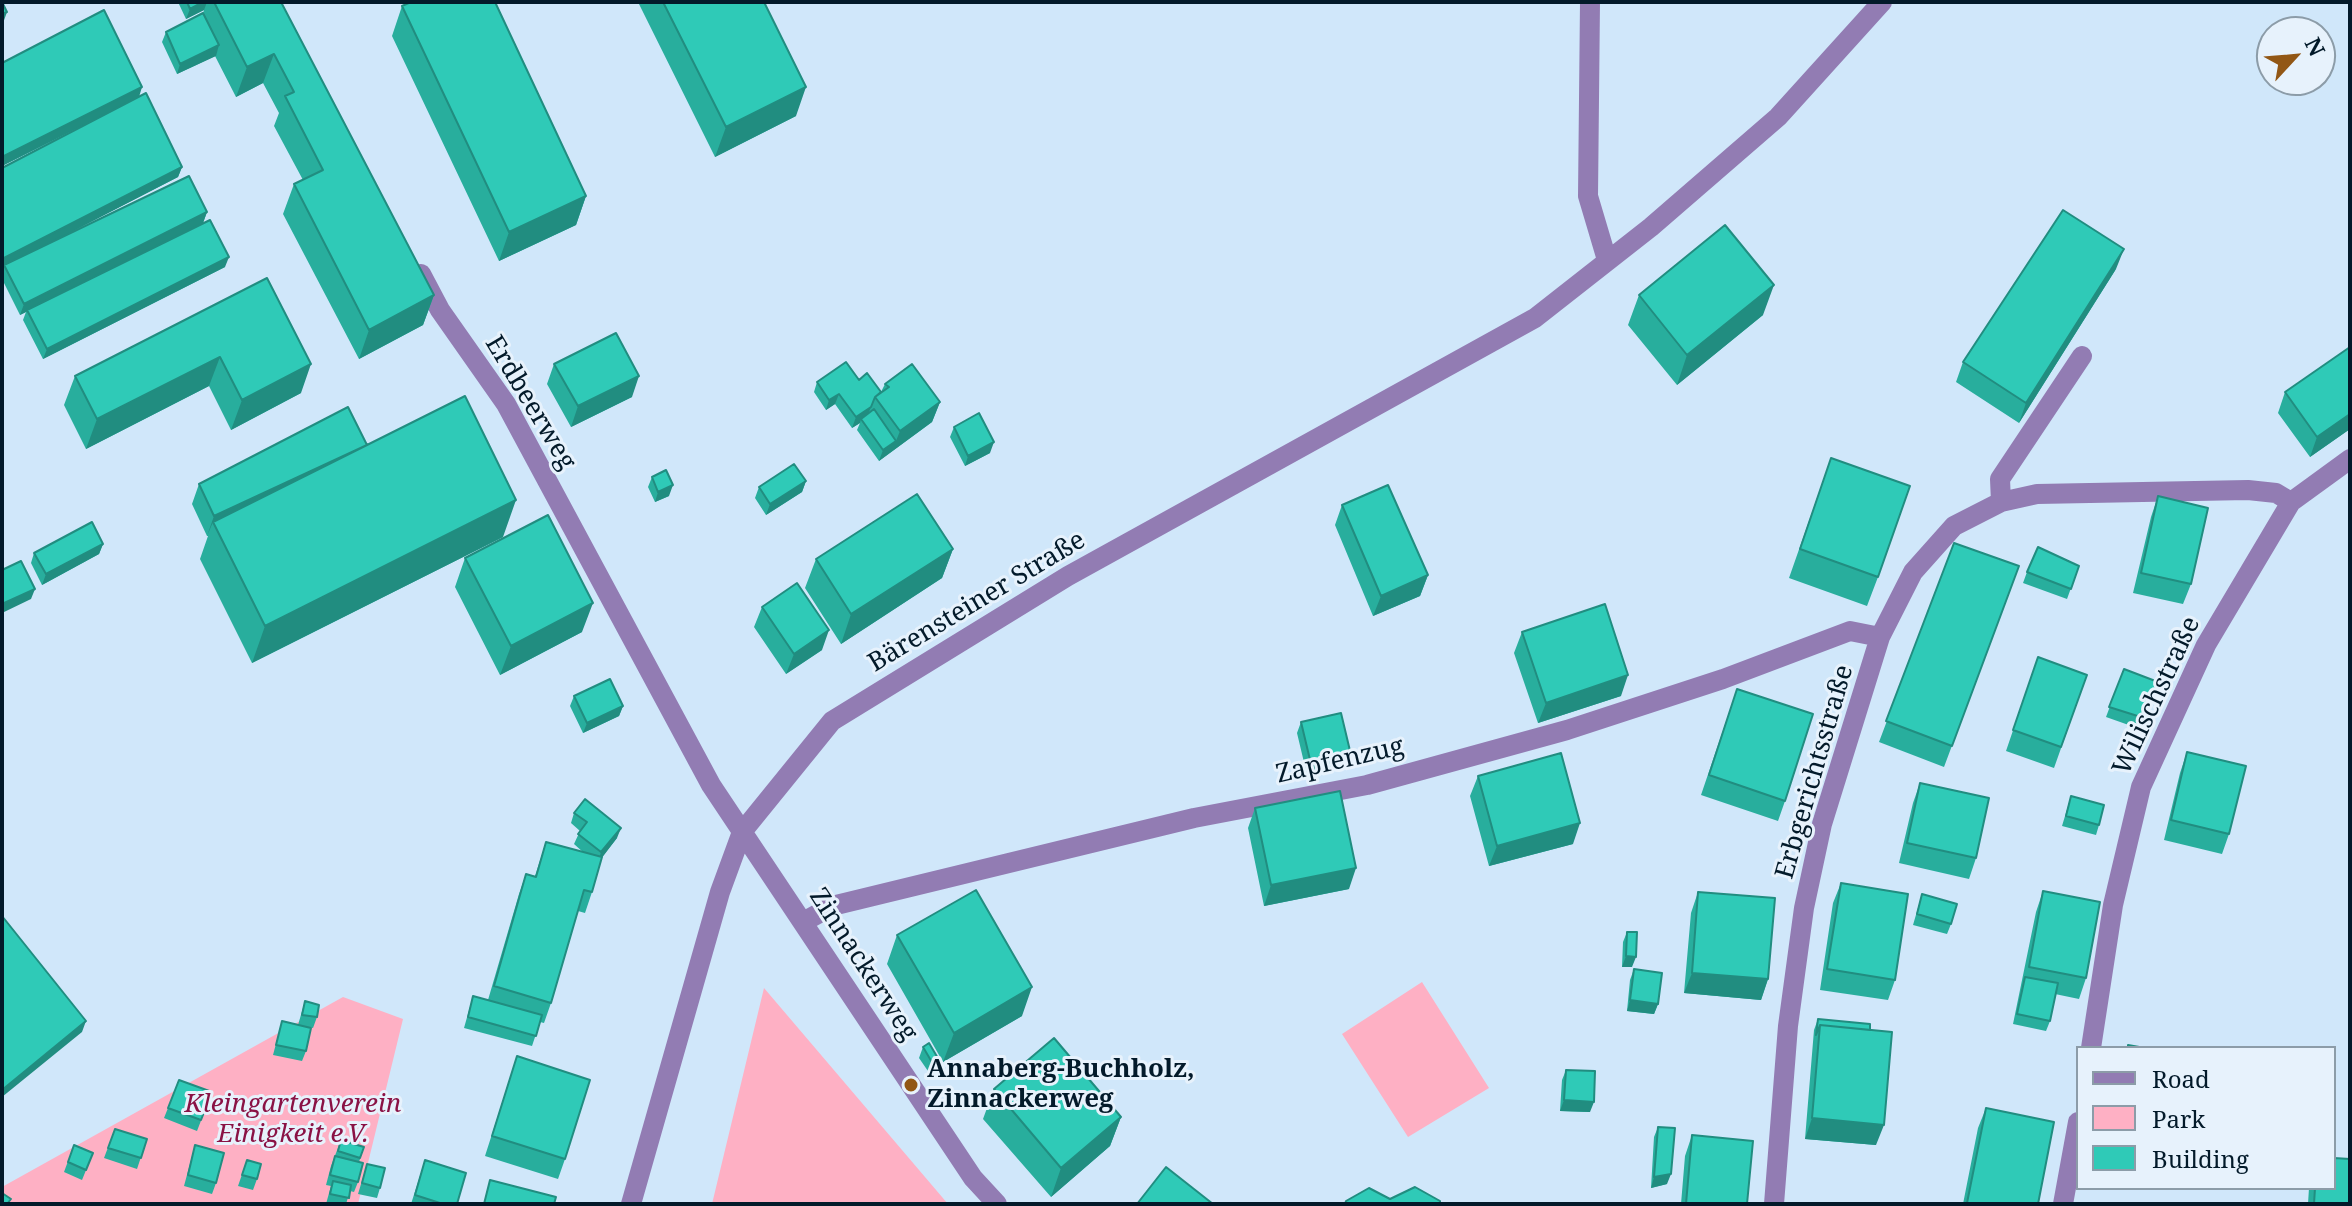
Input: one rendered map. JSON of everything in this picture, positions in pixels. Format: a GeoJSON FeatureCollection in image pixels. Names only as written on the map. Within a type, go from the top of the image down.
{"type":"FeatureCollection","features":[{"type":"Feature","properties":{"kind":"street"},"geometry":{"type":"LineString","coordinates":[[1590,2],[1588,196],[1607,260]]}},
{"type":"Feature","properties":{"kind":"street","name":"Bärensteiner Straße"},"geometry":{"type":"LineString","coordinates":[[631,1204],[720,892],[742,832],[832,721],[1068,576],[1535,318],[1778,117],[1882,2]]}},
{"type":"Feature","properties":{"kind":"street","name":"Erdbeerweg"},"geometry":{"type":"LineString","coordinates":[[410,254],[440,310],[506,404],[711,785],[742,832]]}},
{"type":"Feature","properties":{"kind":"street"},"geometry":{"type":"LineString","coordinates":[[2001,502],[2000,479],[2082,356]]}},
{"type":"Feature","properties":{"kind":"street","name":"Wilischstraße"},"geometry":{"type":"LineString","coordinates":[[2091,1046],[2113,905],[2141,787],[2206,645],[2291,502],[2350,459]]}},
{"type":"Feature","properties":{"kind":"street","name":"Erbgerichtsstraße"},"geometry":{"type":"LineString","coordinates":[[1774,1204],[1788,1026],[1804,908],[1822,824],[1880,637],[1913,572],[1954,526],[2001,502],[2037,494],[2248,490],[2276,493],[2291,502]]}},
{"type":"Feature","properties":{"kind":"street","name":"Zapfenzug"},"geometry":{"type":"LineString","coordinates":[[805,921],[832,906],[1194,818],[1367,785],[1567,730],[1723,679],[1850,631],[1880,637]]}},
{"type":"Feature","properties":{"kind":"street","name":"Zinnackerweg"},"geometry":{"type":"LineString","coordinates":[[742,832],[805,921],[964,1165],[997,1204]]}},
{"type":"Feature","properties":{"kind":"street"},"geometry":{"type":"LineString","coordinates":[[2063,1204],[2076,1133]]}},
{"type":"Feature","properties":{"kind":"green space"},"geometry":{"type":"Polygon","coordinates":[[[1422,982],[1489,1088],[1408,1137],[1342,1034],[1422,982]]]}},
{"type":"Feature","properties":{"kind":"green space"},"geometry":{"type":"Polygon","coordinates":[[[764,988],[948,1204],[712,1204],[764,988]]]}},
{"type":"Feature","properties":{"kind":"green space","name":"Kleingartenverein Einigkeit e.V."},"geometry":{"type":"Polygon","coordinates":[[[343,997],[403,1019],[358,1204],[2,1204],[2,1187],[343,997]]]}},
{"type":"Feature","properties":{"kind":"building"},"geometry":{"type":"Polygon","coordinates":[[[187,2],[203,2],[190,9],[187,2]]]}},
{"type":"Feature","properties":{"kind":"building"},"geometry":{"type":"Polygon","coordinates":[[[214,2],[281,2],[434,295],[369,330],[294,184],[323,170],[285,96],[294,92],[274,54],[247,67],[214,2]]]}},
{"type":"Feature","properties":{"kind":"building"},"geometry":{"type":"Polygon","coordinates":[[[411,2],[495,2],[586,196],[509,232],[402,6],[411,2]]]}},
{"type":"Feature","properties":{"kind":"building"},"geometry":{"type":"Polygon","coordinates":[[[663,2],[764,2],[806,87],[726,127],[663,2]]]}},
{"type":"Feature","properties":{"kind":"building"},"geometry":{"type":"Polygon","coordinates":[[[104,10],[142,87],[2,157],[2,63],[104,10]]]}},
{"type":"Feature","properties":{"kind":"building"},"geometry":{"type":"Polygon","coordinates":[[[203,13],[219,45],[180,64],[166,32],[203,13]]]}},
{"type":"Feature","properties":{"kind":"building"},"geometry":{"type":"Polygon","coordinates":[[[146,93],[182,167],[2,259],[2,168],[146,93]]]}},
{"type":"Feature","properties":{"kind":"building"},"geometry":{"type":"Polygon","coordinates":[[[189,176],[207,212],[24,304],[4,265],[189,176]]]}},
{"type":"Feature","properties":{"kind":"building"},"geometry":{"type":"Polygon","coordinates":[[[2063,210],[2124,249],[2026,403],[1963,362],[2063,210]]]}},
{"type":"Feature","properties":{"kind":"building"},"geometry":{"type":"Polygon","coordinates":[[[210,220],[229,257],[47,349],[27,310],[210,220]]]}},
{"type":"Feature","properties":{"kind":"building"},"geometry":{"type":"Polygon","coordinates":[[[1725,225],[1774,285],[1687,355],[1639,295],[1725,225]]]}},
{"type":"Feature","properties":{"kind":"building"},"geometry":{"type":"Polygon","coordinates":[[[267,278],[311,364],[242,400],[220,357],[97,419],[75,376],[267,278]]]}},
{"type":"Feature","properties":{"kind":"building"},"geometry":{"type":"Polygon","coordinates":[[[616,333],[639,376],[578,406],[554,364],[616,333]]]}},
{"type":"Feature","properties":{"kind":"building"},"geometry":{"type":"Polygon","coordinates":[[[2350,347],[2350,414],[2317,437],[2285,392],[2350,347]]]}},
{"type":"Feature","properties":{"kind":"building"},"geometry":{"type":"Polygon","coordinates":[[[846,362],[859,380],[867,373],[881,392],[871,407],[856,417],[839,394],[829,400],[817,382],[846,362]]]}},
{"type":"Feature","properties":{"kind":"building"},"geometry":{"type":"Polygon","coordinates":[[[912,364],[940,402],[900,431],[875,397],[889,387],[885,384],[912,364]]]}},
{"type":"Feature","properties":{"kind":"building"},"geometry":{"type":"Polygon","coordinates":[[[465,396],[516,500],[265,626],[213,522],[465,396]]]}},
{"type":"Feature","properties":{"kind":"building"},"geometry":{"type":"Polygon","coordinates":[[[348,407],[367,445],[214,516],[199,484],[348,407]]]}},
{"type":"Feature","properties":{"kind":"building"},"geometry":{"type":"Polygon","coordinates":[[[874,409],[896,441],[883,450],[861,419],[874,409]]]}},
{"type":"Feature","properties":{"kind":"building"},"geometry":{"type":"Polygon","coordinates":[[[979,413],[994,442],[968,456],[954,427],[979,413]]]}},
{"type":"Feature","properties":{"kind":"building"},"geometry":{"type":"Polygon","coordinates":[[[1831,458],[1910,486],[1878,577],[1800,549],[1831,458]]]}},
{"type":"Feature","properties":{"kind":"building"},"geometry":{"type":"Polygon","coordinates":[[[794,464],[806,481],[770,504],[759,487],[794,464]]]}},
{"type":"Feature","properties":{"kind":"building"},"geometry":{"type":"Polygon","coordinates":[[[666,470],[673,485],[658,492],[652,477],[666,470]]]}},
{"type":"Feature","properties":{"kind":"building"},"geometry":{"type":"Polygon","coordinates":[[[1388,485],[1428,575],[1381,596],[1342,505],[1388,485]]]}},
{"type":"Feature","properties":{"kind":"building"},"geometry":{"type":"Polygon","coordinates":[[[917,494],[953,549],[851,614],[816,559],[917,494]]]}},
{"type":"Feature","properties":{"kind":"building"},"geometry":{"type":"Polygon","coordinates":[[[2158,496],[2208,508],[2191,584],[2141,573],[2158,496]]]}},
{"type":"Feature","properties":{"kind":"building"},"geometry":{"type":"Polygon","coordinates":[[[548,515],[593,603],[511,646],[465,558],[548,515]]]}},
{"type":"Feature","properties":{"kind":"building"},"geometry":{"type":"Polygon","coordinates":[[[92,522],[103,544],[46,574],[34,553],[92,522]]]}},
{"type":"Feature","properties":{"kind":"building"},"geometry":{"type":"Polygon","coordinates":[[[1954,543],[2019,566],[1952,746],[1886,721],[1954,543]]]}},
{"type":"Feature","properties":{"kind":"building"},"geometry":{"type":"Polygon","coordinates":[[[2038,547],[2079,566],[2071,589],[2027,572],[2038,547]]]}},
{"type":"Feature","properties":{"kind":"building"},"geometry":{"type":"Polygon","coordinates":[[[21,561],[35,589],[2,604],[2,570],[21,561]]]}},
{"type":"Feature","properties":{"kind":"building"},"geometry":{"type":"Polygon","coordinates":[[[797,583],[829,630],[794,654],[762,607],[797,583]]]}},
{"type":"Feature","properties":{"kind":"building"},"geometry":{"type":"Polygon","coordinates":[[[1605,604],[1628,675],[1546,703],[1522,632],[1605,604]]]}},
{"type":"Feature","properties":{"kind":"building"},"geometry":{"type":"Polygon","coordinates":[[[2038,657],[2087,675],[2061,747],[2013,730],[2038,657]]]}},
{"type":"Feature","properties":{"kind":"building"},"geometry":{"type":"Polygon","coordinates":[[[2124,669],[2158,682],[2144,718],[2109,707],[2124,669]]]}},
{"type":"Feature","properties":{"kind":"building"},"geometry":{"type":"Polygon","coordinates":[[[610,679],[623,706],[587,723],[574,696],[610,679]]]}},
{"type":"Feature","properties":{"kind":"building"},"geometry":{"type":"Polygon","coordinates":[[[1737,689],[1813,714],[1785,801],[1709,775],[1737,689]]]}},
{"type":"Feature","properties":{"kind":"building"},"geometry":{"type":"Polygon","coordinates":[[[1341,713],[1351,755],[1311,764],[1301,722],[1341,713]]]}},
{"type":"Feature","properties":{"kind":"building"},"geometry":{"type":"Polygon","coordinates":[[[2187,752],[2246,766],[2229,834],[2171,820],[2187,752]]]}},
{"type":"Feature","properties":{"kind":"building"},"geometry":{"type":"Polygon","coordinates":[[[1561,753],[1580,823],[1497,846],[1478,776],[1561,753]]]}},
{"type":"Feature","properties":{"kind":"building"},"geometry":{"type":"Polygon","coordinates":[[[1920,783],[1989,798],[1976,858],[1907,843],[1920,783]]]}},
{"type":"Feature","properties":{"kind":"building"},"geometry":{"type":"Polygon","coordinates":[[[1340,791],[1356,868],[1271,885],[1255,808],[1340,791]]]}},
{"type":"Feature","properties":{"kind":"building"},"geometry":{"type":"Polygon","coordinates":[[[2071,796],[2104,805],[2099,825],[2066,816],[2071,796]]]}},
{"type":"Feature","properties":{"kind":"building"},"geometry":{"type":"Polygon","coordinates":[[[585,799],[621,828],[601,852],[578,834],[587,822],[574,813],[585,799]]]}},
{"type":"Feature","properties":{"kind":"building"},"geometry":{"type":"Polygon","coordinates":[[[546,842],[602,857],[592,892],[584,890],[551,1003],[494,986],[526,874],[536,877],[546,842]]]}},
{"type":"Feature","properties":{"kind":"building"},"geometry":{"type":"Polygon","coordinates":[[[1841,883],[1908,894],[1895,980],[1827,969],[1841,883]]]}},
{"type":"Feature","properties":{"kind":"building"},"geometry":{"type":"Polygon","coordinates":[[[976,890],[1032,987],[954,1033],[897,935],[976,890]]]}},
{"type":"Feature","properties":{"kind":"building"},"geometry":{"type":"Polygon","coordinates":[[[2043,891],[2100,902],[2086,978],[2029,967],[2043,891]]]}},
{"type":"Feature","properties":{"kind":"building"},"geometry":{"type":"Polygon","coordinates":[[[1698,892],[1775,898],[1768,979],[1692,973],[1698,892]]]}},
{"type":"Feature","properties":{"kind":"building"},"geometry":{"type":"Polygon","coordinates":[[[1922,894],[1957,904],[1951,924],[1917,914],[1922,894]]]}},
{"type":"Feature","properties":{"kind":"building"},"geometry":{"type":"Polygon","coordinates":[[[2,916],[86,1021],[2,1090],[2,916]]]}},
{"type":"Feature","properties":{"kind":"building"},"geometry":{"type":"Polygon","coordinates":[[[1627,932],[1637,932],[1636,957],[1626,956],[1627,932]]]}},
{"type":"Feature","properties":{"kind":"building"},"geometry":{"type":"Polygon","coordinates":[[[1634,969],[1662,973],[1658,1004],[1630,1000],[1634,969]]]}},
{"type":"Feature","properties":{"kind":"building"},"geometry":{"type":"Polygon","coordinates":[[[2025,977],[2058,983],[2050,1021],[2017,1014],[2025,977]]]}},
{"type":"Feature","properties":{"kind":"building"},"geometry":{"type":"Polygon","coordinates":[[[473,996],[542,1015],[536,1036],[468,1017],[473,996]]]}},
{"type":"Feature","properties":{"kind":"building"},"geometry":{"type":"Polygon","coordinates":[[[305,1001],[319,1005],[317,1017],[302,1015],[305,1001]]]}},
{"type":"Feature","properties":{"kind":"building"},"geometry":{"type":"Polygon","coordinates":[[[1818,1019],[1870,1024],[1870,1030],[1820,1025],[1816,1035],[1818,1019]]]}},
{"type":"Feature","properties":{"kind":"building"},"geometry":{"type":"Polygon","coordinates":[[[282,1021],[311,1028],[306,1051],[276,1045],[282,1021]]]}},
{"type":"Feature","properties":{"kind":"building"},"geometry":{"type":"Polygon","coordinates":[[[1820,1025],[1892,1032],[1884,1125],[1812,1118],[1820,1025]]]}},
{"type":"Feature","properties":{"kind":"building"},"geometry":{"type":"Polygon","coordinates":[[[1054,1038],[1121,1117],[1061,1168],[994,1089],[1054,1038]]]}},
{"type":"Feature","properties":{"kind":"building"},"geometry":{"type":"Polygon","coordinates":[[[929,1043],[939,1060],[933,1064],[923,1047],[929,1043]]]}},
{"type":"Feature","properties":{"kind":"building"},"geometry":{"type":"Polygon","coordinates":[[[517,1056],[590,1080],[565,1159],[492,1136],[517,1056]]]}},
{"type":"Feature","properties":{"kind":"building"},"geometry":{"type":"Polygon","coordinates":[[[1566,1070],[1595,1071],[1594,1102],[1564,1100],[1566,1070]]]}},
{"type":"Feature","properties":{"kind":"building"},"geometry":{"type":"Polygon","coordinates":[[[179,1080],[212,1092],[201,1120],[168,1108],[179,1080]]]}},
{"type":"Feature","properties":{"kind":"building"},"geometry":{"type":"Polygon","coordinates":[[[1986,1108],[2054,1122],[2038,1204],[1967,1203],[1986,1108]]]}},
{"type":"Feature","properties":{"kind":"building"},"geometry":{"type":"Polygon","coordinates":[[[1658,1127],[1675,1128],[1671,1174],[1654,1177],[1658,1127]]]}},
{"type":"Feature","properties":{"kind":"building"},"geometry":{"type":"Polygon","coordinates":[[[115,1129],[147,1139],[141,1158],[108,1148],[115,1129]]]}},
{"type":"Feature","properties":{"kind":"building"},"geometry":{"type":"Polygon","coordinates":[[[1692,1135],[1753,1141],[1747,1204],[1686,1204],[1692,1135]]]}},
{"type":"Feature","properties":{"kind":"building"},"geometry":{"type":"Polygon","coordinates":[[[341,1140],[364,1147],[360,1158],[338,1151],[341,1140]]]}},
{"type":"Feature","properties":{"kind":"building"},"geometry":{"type":"Polygon","coordinates":[[[74,1145],[93,1153],[86,1170],[68,1162],[74,1145]]]}},
{"type":"Feature","properties":{"kind":"building"},"geometry":{"type":"Polygon","coordinates":[[[195,1145],[224,1153],[216,1183],[188,1175],[195,1145]]]}},
{"type":"Feature","properties":{"kind":"building"},"geometry":{"type":"Polygon","coordinates":[[[335,1156],[363,1163],[358,1182],[330,1175],[335,1156]]]}},
{"type":"Feature","properties":{"kind":"building"},"geometry":{"type":"Polygon","coordinates":[[[2336,1158],[2350,1159],[2350,1204],[2314,1204],[2315,1190],[2336,1190],[2336,1158]]]}},
{"type":"Feature","properties":{"kind":"building"},"geometry":{"type":"Polygon","coordinates":[[[247,1160],[261,1164],[257,1179],[242,1175],[247,1160]]]}},
{"type":"Feature","properties":{"kind":"building"},"geometry":{"type":"Polygon","coordinates":[[[425,1160],[466,1173],[457,1204],[443,1204],[415,1195],[425,1160]]]}},
{"type":"Feature","properties":{"kind":"building"},"geometry":{"type":"Polygon","coordinates":[[[367,1164],[385,1168],[380,1188],[362,1183],[367,1164]]]}},
{"type":"Feature","properties":{"kind":"building"},"geometry":{"type":"Polygon","coordinates":[[[1166,1167],[1213,1204],[1137,1204],[1166,1167]]]}},
{"type":"Feature","properties":{"kind":"building"},"geometry":{"type":"Polygon","coordinates":[[[490,1180],[556,1197],[554,1204],[484,1204],[490,1180]]]}},
{"type":"Feature","properties":{"kind":"building"},"geometry":{"type":"Polygon","coordinates":[[[333,1181],[351,1185],[349,1198],[330,1194],[333,1181]]]}},
{"type":"Feature","properties":{"kind":"building"},"geometry":{"type":"Polygon","coordinates":[[[1415,1187],[1440,1201],[1440,1204],[1345,1204],[1369,1188],[1390,1199],[1415,1187]]]}},
{"type":"Feature","properties":{"kind":"building"},"geometry":{"type":"Polygon","coordinates":[[[2,1193],[11,1199],[7,1204],[2,1204],[2,1193]]]}},
{"type":"Feature","properties":{"kind":"place","name":"Annaberg-Buchholz, Zinnackerweg"},"geometry":{"type":"Point","coordinates":[911,1085]}}]}
